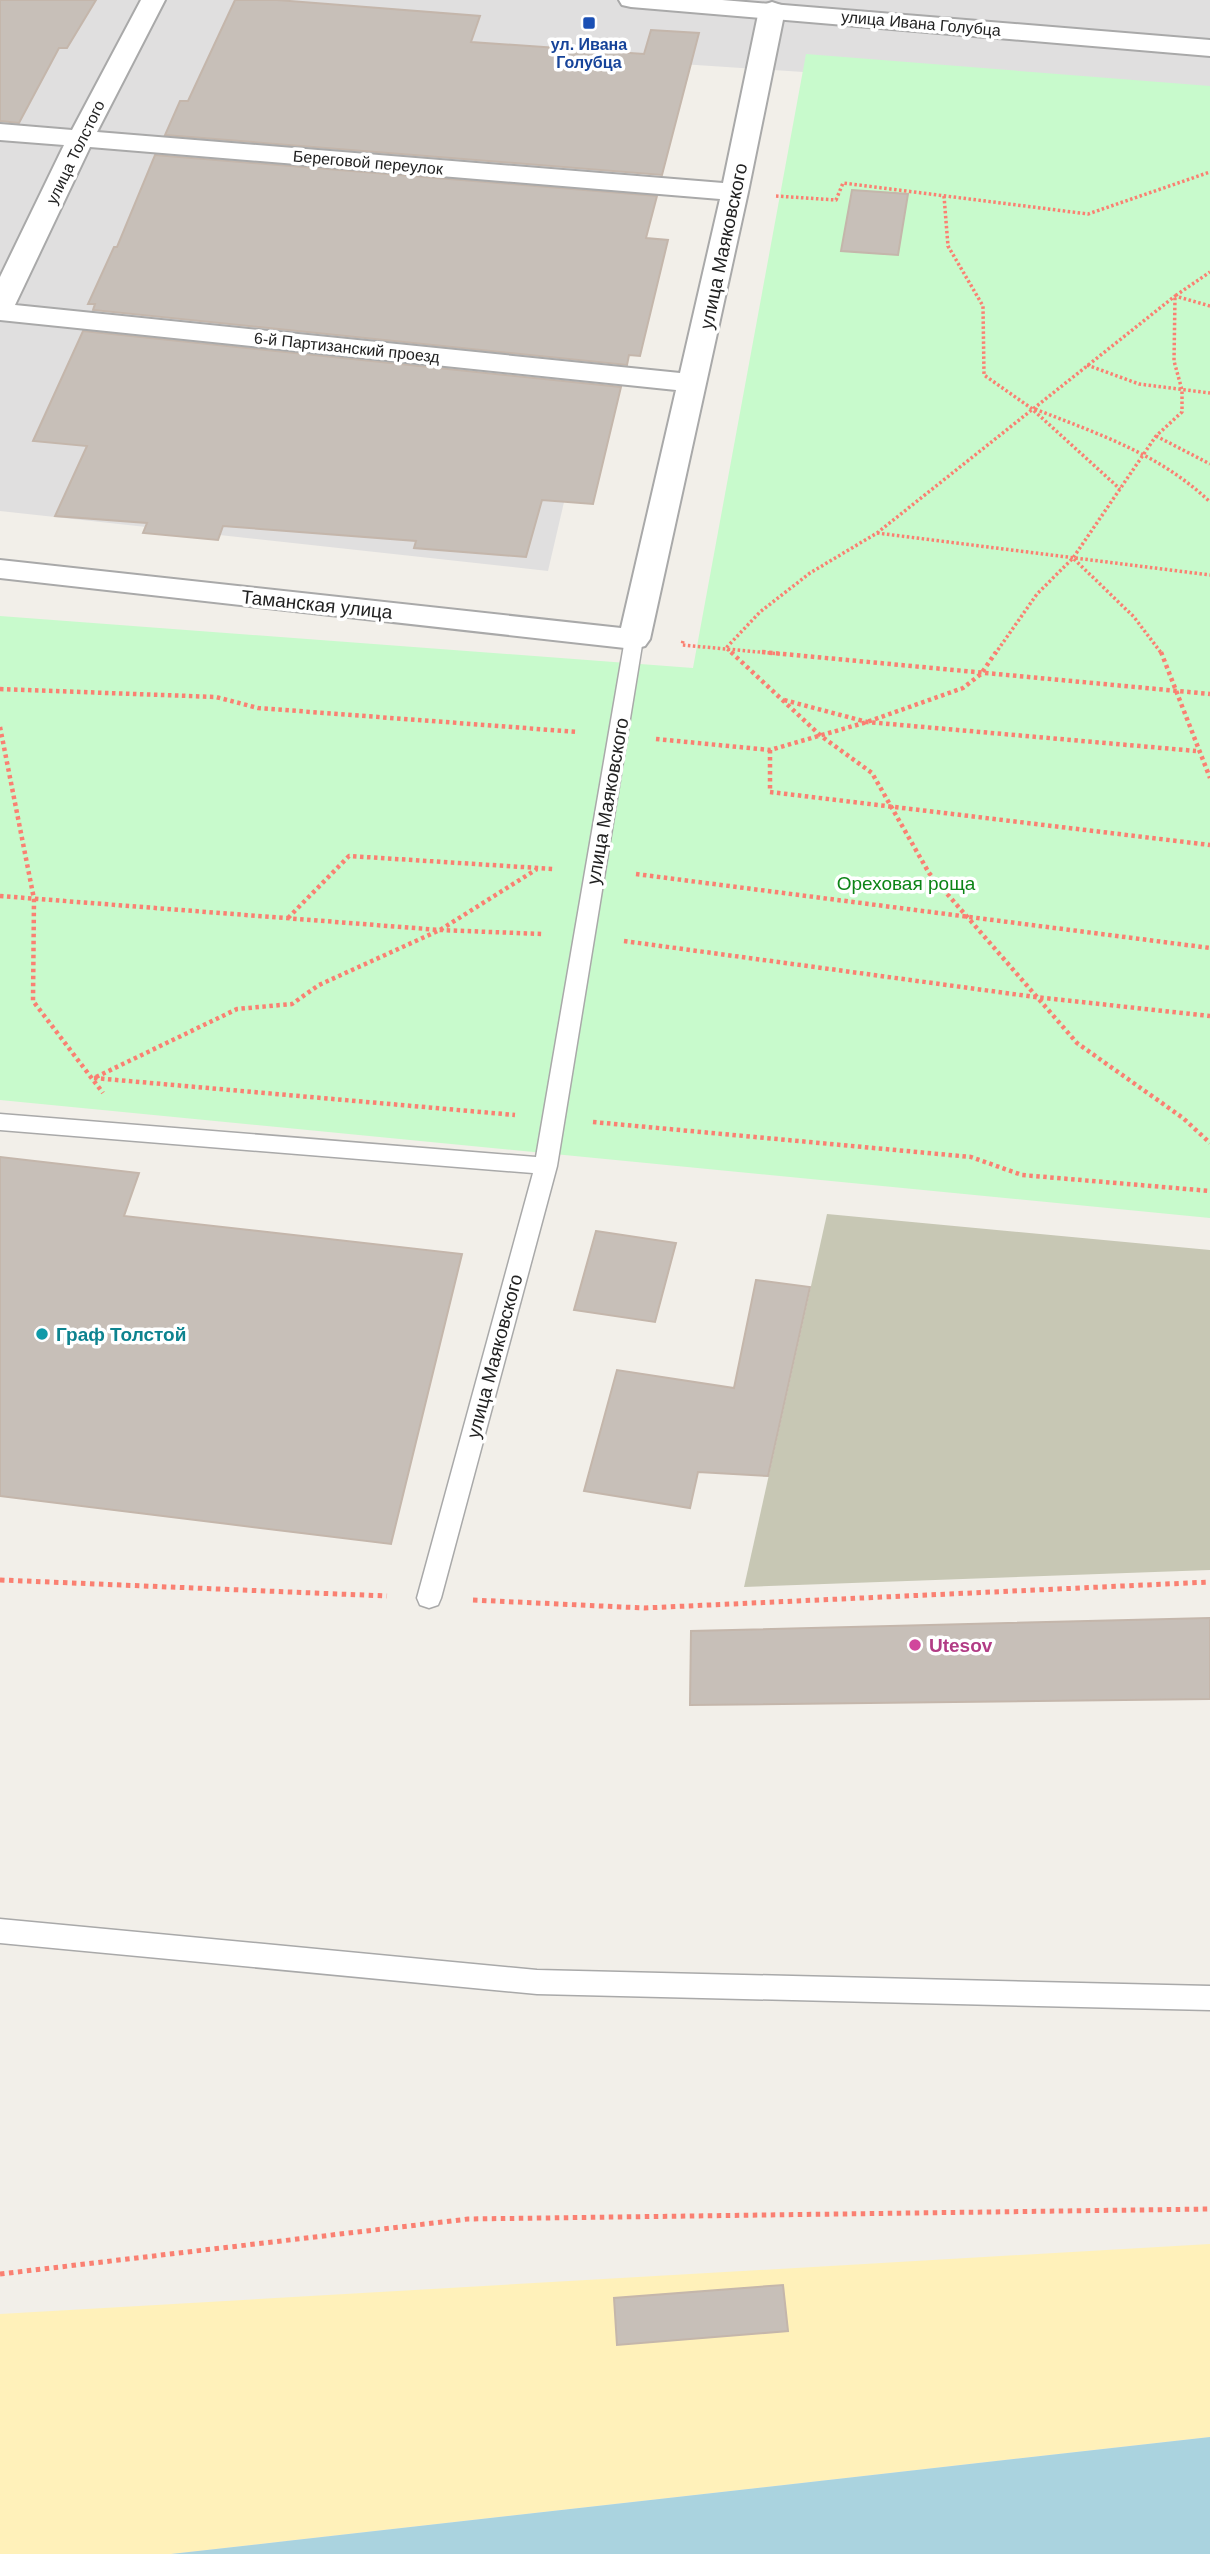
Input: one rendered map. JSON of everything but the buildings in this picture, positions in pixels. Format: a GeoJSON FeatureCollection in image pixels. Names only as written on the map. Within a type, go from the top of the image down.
{"type":"FeatureCollection","features":[{"type":"Feature","properties":{"kind":"street","name":"улица Толстого"},"geometry":{"type":"LineString","coordinates":[[0,306],[81,138],[153,0]]}},
{"type":"Feature","properties":{"kind":"street","name":"улица Ивана Голубца"},"geometry":{"type":"LineString","coordinates":[[631,0],[774,5],[1210,48]]}},
{"type":"Feature","properties":{"kind":"street","name":"улица Маяковского"},"geometry":{"type":"LineString","coordinates":[[634,639],[736,192],[774,5]]}},
{"type":"Feature","properties":{"kind":"street","name":"Береговой переулок"},"geometry":{"type":"LineString","coordinates":[[0,132],[736,192]]}},
{"type":"Feature","properties":{"kind":"street","name":"6-й Партизанский проезд"},"geometry":{"type":"LineString","coordinates":[[0,312],[693,383]]}},
{"type":"Feature","properties":{"kind":"street","name":"Таманская улица"},"geometry":{"type":"LineString","coordinates":[[0,569],[634,639]]}},
{"type":"Feature","properties":{"kind":"lane","name":"улица Маяковского"},"geometry":{"type":"LineString","coordinates":[[429,1598],[546,1166],[634,639]]}},
{"type":"Feature","properties":{"kind":"lane"},"geometry":{"type":"LineString","coordinates":[[0,1122],[546,1166]]}},
{"type":"Feature","properties":{"kind":"lane"},"geometry":{"type":"LineString","coordinates":[[0,1931],[537,1982],[1210,1998]]}},
{"type":"Feature","properties":{"kind":"path"},"geometry":{"type":"LineString","coordinates":[[766,195],[836,200],[844,183],[1088,214],[1210,172]]}},
{"type":"Feature","properties":{"kind":"path"},"geometry":{"type":"LineString","coordinates":[[944,196],[948,246],[983,306],[984,375],[1031,408],[1120,489]]}},
{"type":"Feature","properties":{"kind":"path"},"geometry":{"type":"LineString","coordinates":[[726,648],[760,612],[810,573],[877,533],[1031,408],[1210,272]]}},
{"type":"Feature","properties":{"kind":"path"},"geometry":{"type":"LineString","coordinates":[[1175,296],[1210,306]]}},
{"type":"Feature","properties":{"kind":"path"},"geometry":{"type":"LineString","coordinates":[[0,689],[216,697],[258,708],[618,735],[770,750],[867,722],[963,688],[981,674],[1037,594],[1073,558],[1156,436],[1182,412],[1182,390],[1174,361],[1175,296]]}},
{"type":"Feature","properties":{"kind":"path"},"geometry":{"type":"LineString","coordinates":[[1086,365],[1139,384],[1210,393]]}},
{"type":"Feature","properties":{"kind":"path"},"geometry":{"type":"LineString","coordinates":[[1031,408],[1145,453],[1192,482],[1210,502]]}},
{"type":"Feature","properties":{"kind":"path"},"geometry":{"type":"LineString","coordinates":[[1156,436],[1210,464]]}},
{"type":"Feature","properties":{"kind":"path"},"geometry":{"type":"LineString","coordinates":[[877,533],[1210,575]]}},
{"type":"Feature","properties":{"kind":"path"},"geometry":{"type":"LineString","coordinates":[[1073,558],[1125,608],[1161,650],[1196,751],[1210,778]]}},
{"type":"Feature","properties":{"kind":"path"},"geometry":{"type":"LineString","coordinates":[[685,632],[682,645],[1210,694]]}},
{"type":"Feature","properties":{"kind":"path"},"geometry":{"type":"LineString","coordinates":[[726,648],[821,736],[872,773],[929,873],[1077,1043],[1184,1118],[1210,1143]]}},
{"type":"Feature","properties":{"kind":"path"},"geometry":{"type":"LineString","coordinates":[[783,699],[867,722],[1196,751]]}},
{"type":"Feature","properties":{"kind":"path"},"geometry":{"type":"LineString","coordinates":[[0,727],[34,899],[33,1001],[94,1078],[127,1132]]}},
{"type":"Feature","properties":{"kind":"path"},"geometry":{"type":"LineString","coordinates":[[770,750],[770,792],[1210,845]]}},
{"type":"Feature","properties":{"kind":"path"},"geometry":{"type":"LineString","coordinates":[[287,918],[349,856],[538,869],[595,870],[962,914],[1210,948]]}},
{"type":"Feature","properties":{"kind":"path"},"geometry":{"type":"LineString","coordinates":[[94,1078],[237,1009],[292,1004],[319,985],[440,930],[538,869]]}},
{"type":"Feature","properties":{"kind":"path"},"geometry":{"type":"LineString","coordinates":[[94,1078],[971,1157],[1023,1175],[1210,1191]]}},
{"type":"Feature","properties":{"kind":"path"},"geometry":{"type":"LineString","coordinates":[[0,1580],[644,1608],[1210,1582]]}},
{"type":"Feature","properties":{"kind":"path"},"geometry":{"type":"LineString","coordinates":[[0,2274],[468,2219],[1210,2209]]}},
{"type":"Feature","properties":{"kind":"shaded area"},"geometry":{"type":"Polygon","coordinates":[[[0,0],[1210,0],[1210,99],[666,63],[548,571],[0,511],[0,0]]]}},
{"type":"Feature","properties":{"kind":"shaded area"},"geometry":{"type":"Polygon","coordinates":[[[827,1214],[1210,1250],[1210,1570],[744,1587],[827,1214]]]}},
{"type":"Feature","properties":{"kind":"sand"},"geometry":{"type":"Polygon","coordinates":[[[1210,2244],[1210,2437],[171,2554],[0,2554],[0,2314],[1210,2244]]]}},
{"type":"Feature","properties":{"kind":"green space","name":"Ореховая роща"},"geometry":{"type":"Polygon","coordinates":[[[806,54],[1210,86],[1210,1218],[0,1100],[0,616],[693,668],[806,54]]]}},
{"type":"Feature","properties":{"kind":"water"},"geometry":{"type":"Polygon","coordinates":[[[1210,2437],[1210,2554],[171,2554],[1210,2437]]]}},
{"type":"Feature","properties":{"kind":"place","name":"ул. Ивана Голубца"},"geometry":{"type":"Point","coordinates":[589,23]}},
{"type":"Feature","properties":{"kind":"place","name":"Граф Толстой"},"geometry":{"type":"Point","coordinates":[42,1334]}},
{"type":"Feature","properties":{"kind":"place","name":"Utesov"},"geometry":{"type":"Point","coordinates":[915,1645]}}]}
